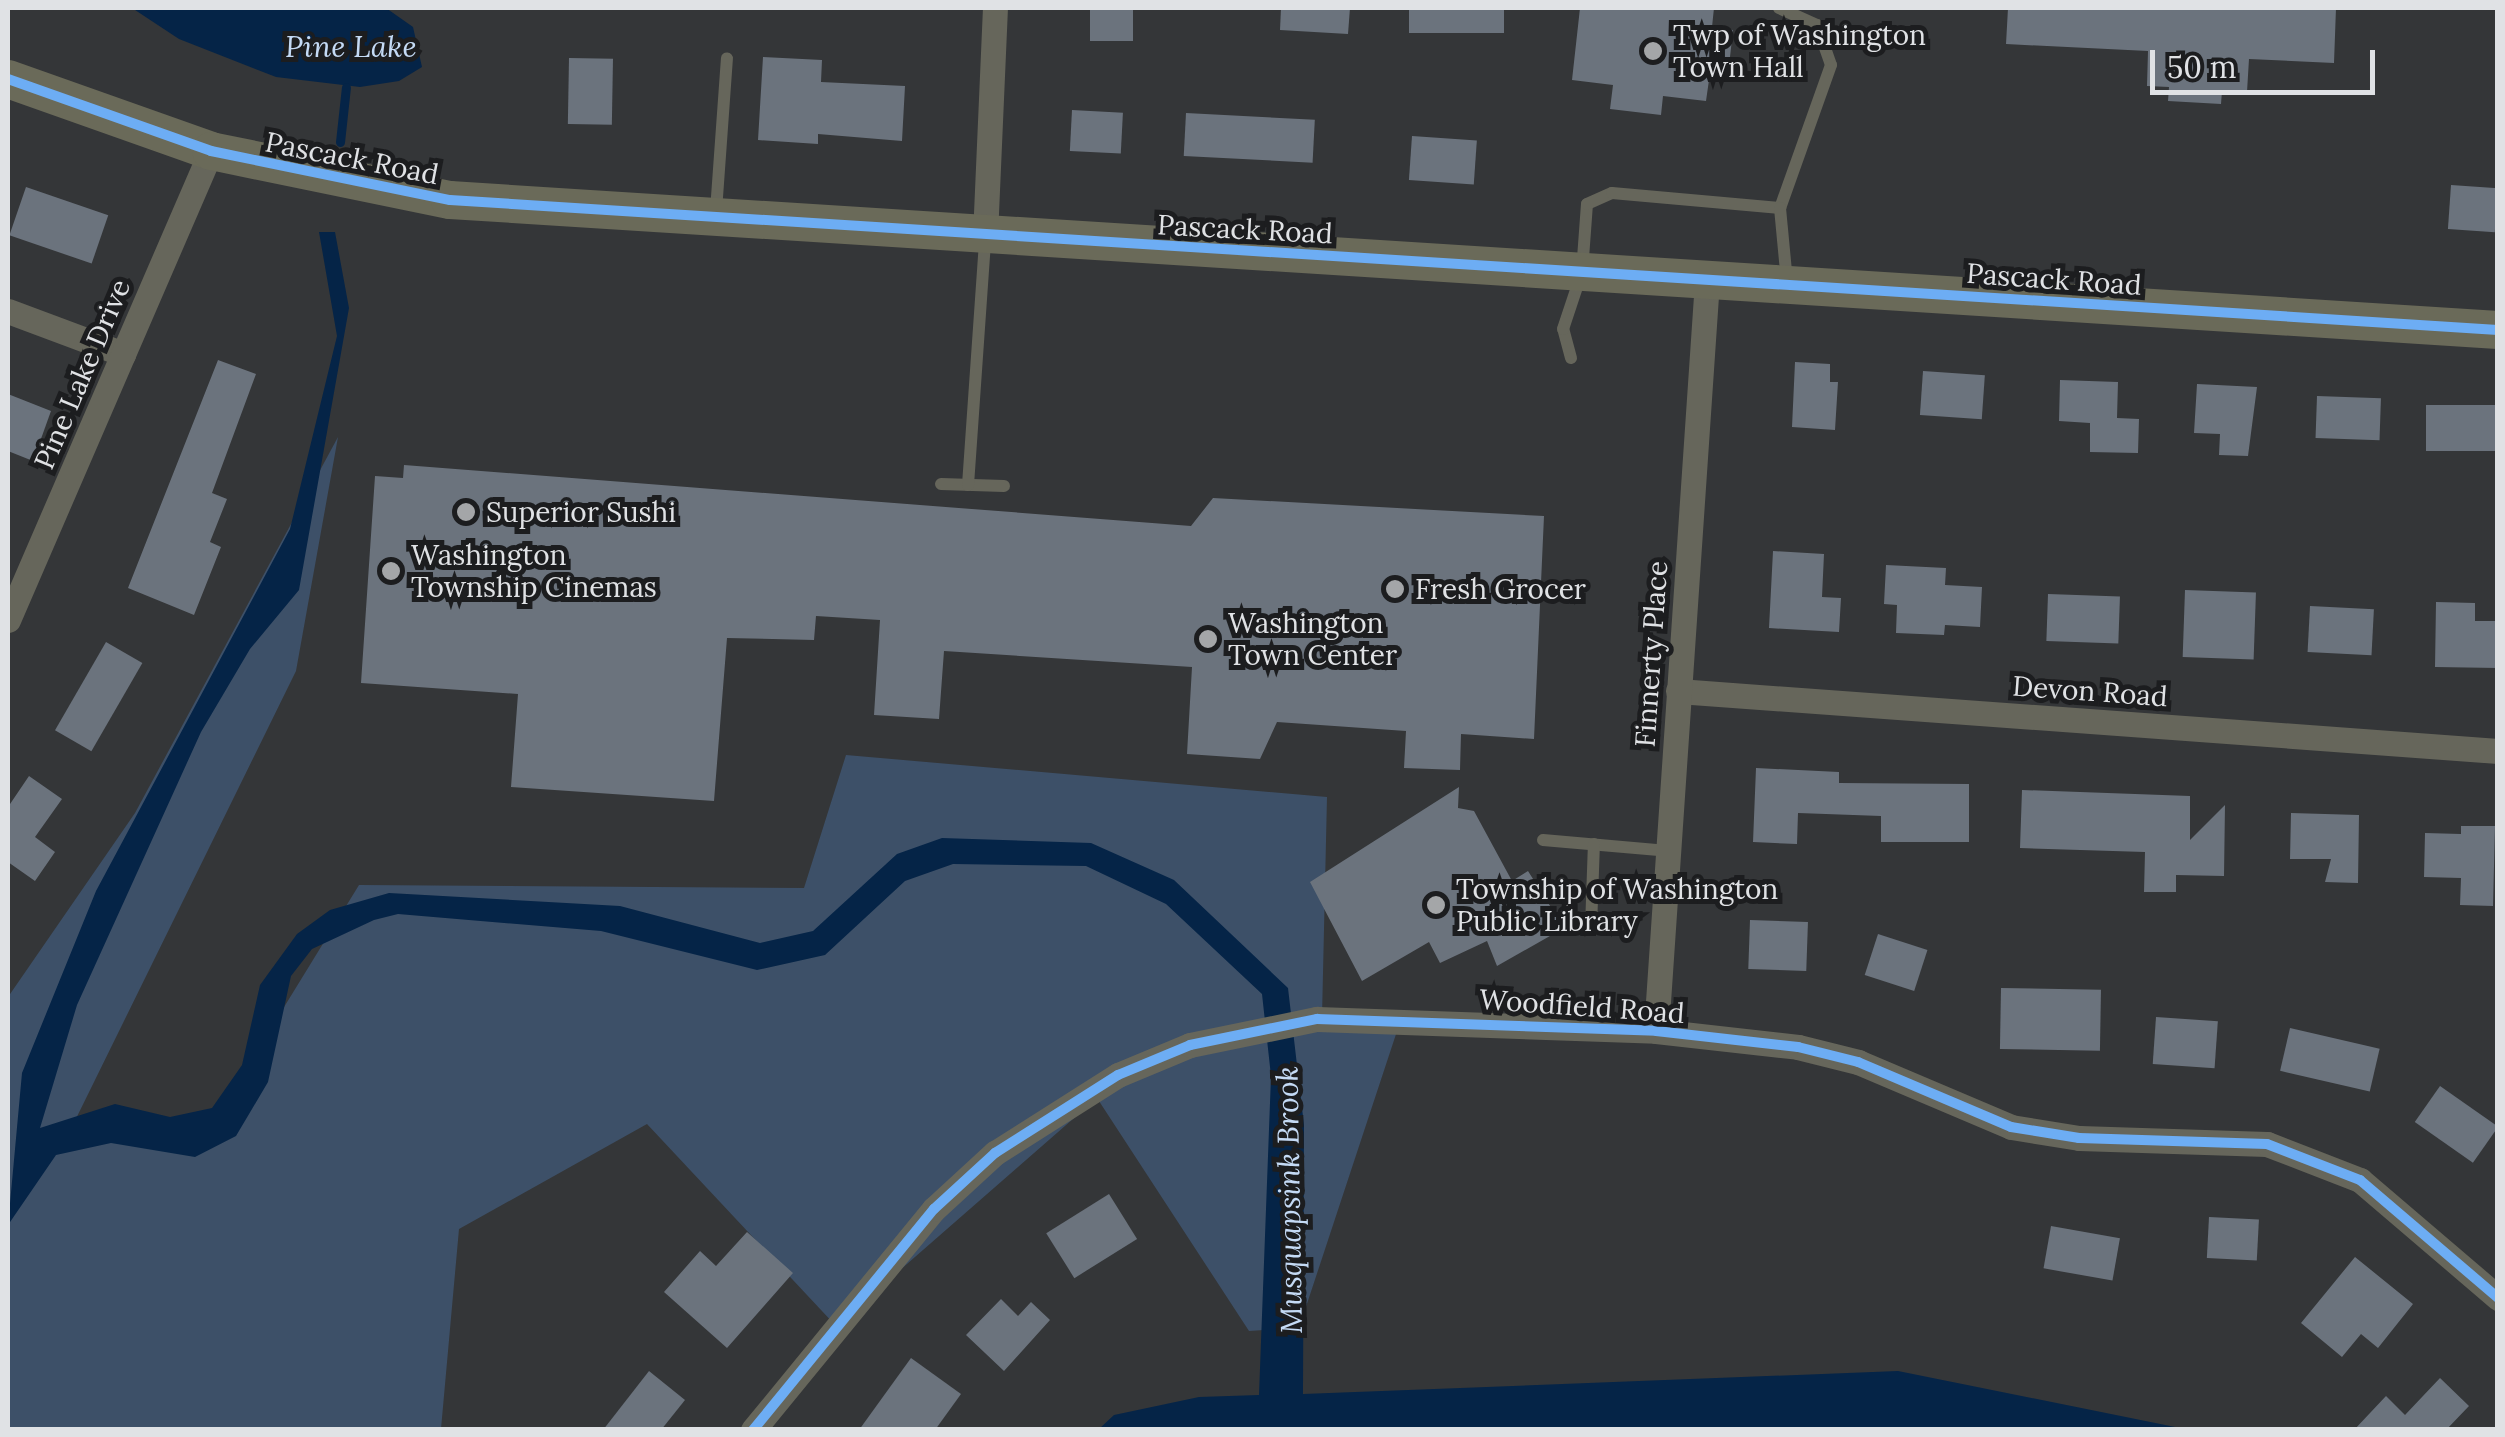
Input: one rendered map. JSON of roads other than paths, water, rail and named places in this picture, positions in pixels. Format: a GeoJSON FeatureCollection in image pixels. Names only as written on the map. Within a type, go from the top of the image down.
{"type":"FeatureCollection","features":[{"type":"Feature","properties":{"kind":"street"},"geometry":{"type":"LineString","coordinates":[[985,236],[995,8]]}},
{"type":"Feature","properties":{"kind":"street","name":"Pascack Road"},"geometry":{"type":"LineString","coordinates":[[8,79],[211,152],[450,200],[716,210],[985,236],[2498,330]]}},
{"type":"Feature","properties":{"kind":"street","name":"Pine Lake Drive"},"geometry":{"type":"LineString","coordinates":[[8,620],[211,152]]}},
{"type":"Feature","properties":{"kind":"street","name":"Finnerty Place"},"geometry":{"type":"LineString","coordinates":[[1656,1030],[1707,282]]}},
{"type":"Feature","properties":{"kind":"street"},"geometry":{"type":"LineString","coordinates":[[8,311],[123,354]]}},
{"type":"Feature","properties":{"kind":"street","name":"Devon Road"},"geometry":{"type":"LineString","coordinates":[[1678,691],[2498,750]]}},
{"type":"Feature","properties":{"kind":"street","name":"Woodfield Road"},"geometry":{"type":"LineString","coordinates":[[754,1430],[934,1209],[995,1153],[1073,1099],[1190,1045],[1302,1021],[1376,1017],[1656,1030],[1858,1062],[2010,1127],[2138,1142],[2220,1138],[2317,1159],[2398,1207],[2469,1280],[2498,1298]]}},
{"type":"Feature","properties":{"kind":"lane"},"geometry":{"type":"LineString","coordinates":[[1779,8],[1817,25],[1831,65],[1780,208],[1787,284]]}},
{"type":"Feature","properties":{"kind":"lane"},"geometry":{"type":"LineString","coordinates":[[716,210],[727,58]]}},
{"type":"Feature","properties":{"kind":"lane"},"geometry":{"type":"LineString","coordinates":[[1571,358],[1562,329],[1582,272],[1587,204],[1612,194],[1780,208]]}},
{"type":"Feature","properties":{"kind":"lane"},"geometry":{"type":"LineString","coordinates":[[968,484],[985,236]]}},
{"type":"Feature","properties":{"kind":"lane"},"geometry":{"type":"LineString","coordinates":[[941,484],[1004,486]]}},
{"type":"Feature","properties":{"kind":"lane"},"geometry":{"type":"LineString","coordinates":[[1543,840],[1668,851]]}},
{"type":"Feature","properties":{"kind":"lane"},"geometry":{"type":"LineString","coordinates":[[1591,928],[1594,844]]}},
{"type":"Feature","properties":{"kind":"water","name":"Pine Lake"},"geometry":{"type":"Polygon","coordinates":[[[132,8],[386,8],[413,27],[422,67],[399,81],[360,87],[276,77],[179,39],[132,8]]]}},
{"type":"Feature","properties":{"kind":"water","name":"Musquapsink Brook"},"geometry":{"type":"Polygon","coordinates":[[[319,232],[335,232],[349,308],[299,590],[250,649],[201,732],[77,1005],[40,1128],[115,1104],[170,1117],[212,1108],[242,1065],[260,985],[297,934],[330,910],[389,893],[620,906],[760,943],[813,931],[897,854],[942,838],[1091,843],[1174,880],[1288,988],[1304,1125],[1303,1394],[1898,1371],[2185,1429],[1099,1429],[1114,1415],[1199,1397],[1259,1395],[1271,1076],[1262,994],[1166,904],[1086,866],[953,864],[905,881],[825,955],[757,970],[601,931],[398,914],[374,920],[312,949],[291,976],[268,1082],[236,1136],[195,1157],[111,1143],[56,1155],[8,1225],[22,1073],[96,891],[290,529],[337,336],[319,232]]]}},
{"type":"Feature","properties":{"kind":"waterway"},"geometry":{"type":"LineString","coordinates":[[340,142],[346,87]]}},
{"type":"Feature","properties":{"kind":"place","name":"Twp of Washington Town Hall"},"geometry":{"type":"Point","coordinates":[1653,51]}},
{"type":"Feature","properties":{"kind":"place","name":"Superior Sushi"},"geometry":{"type":"Point","coordinates":[466,512]}},
{"type":"Feature","properties":{"kind":"place","name":"Washington Township Cinemas"},"geometry":{"type":"Point","coordinates":[391,571]}},
{"type":"Feature","properties":{"kind":"place","name":"Fresh Grocer"},"geometry":{"type":"Point","coordinates":[1395,589]}},
{"type":"Feature","properties":{"kind":"place","name":"Washington Town Center"},"geometry":{"type":"Point","coordinates":[1208,639]}},
{"type":"Feature","properties":{"kind":"place","name":"Township of Washington Public Library"},"geometry":{"type":"Point","coordinates":[1436,905]}}]}
